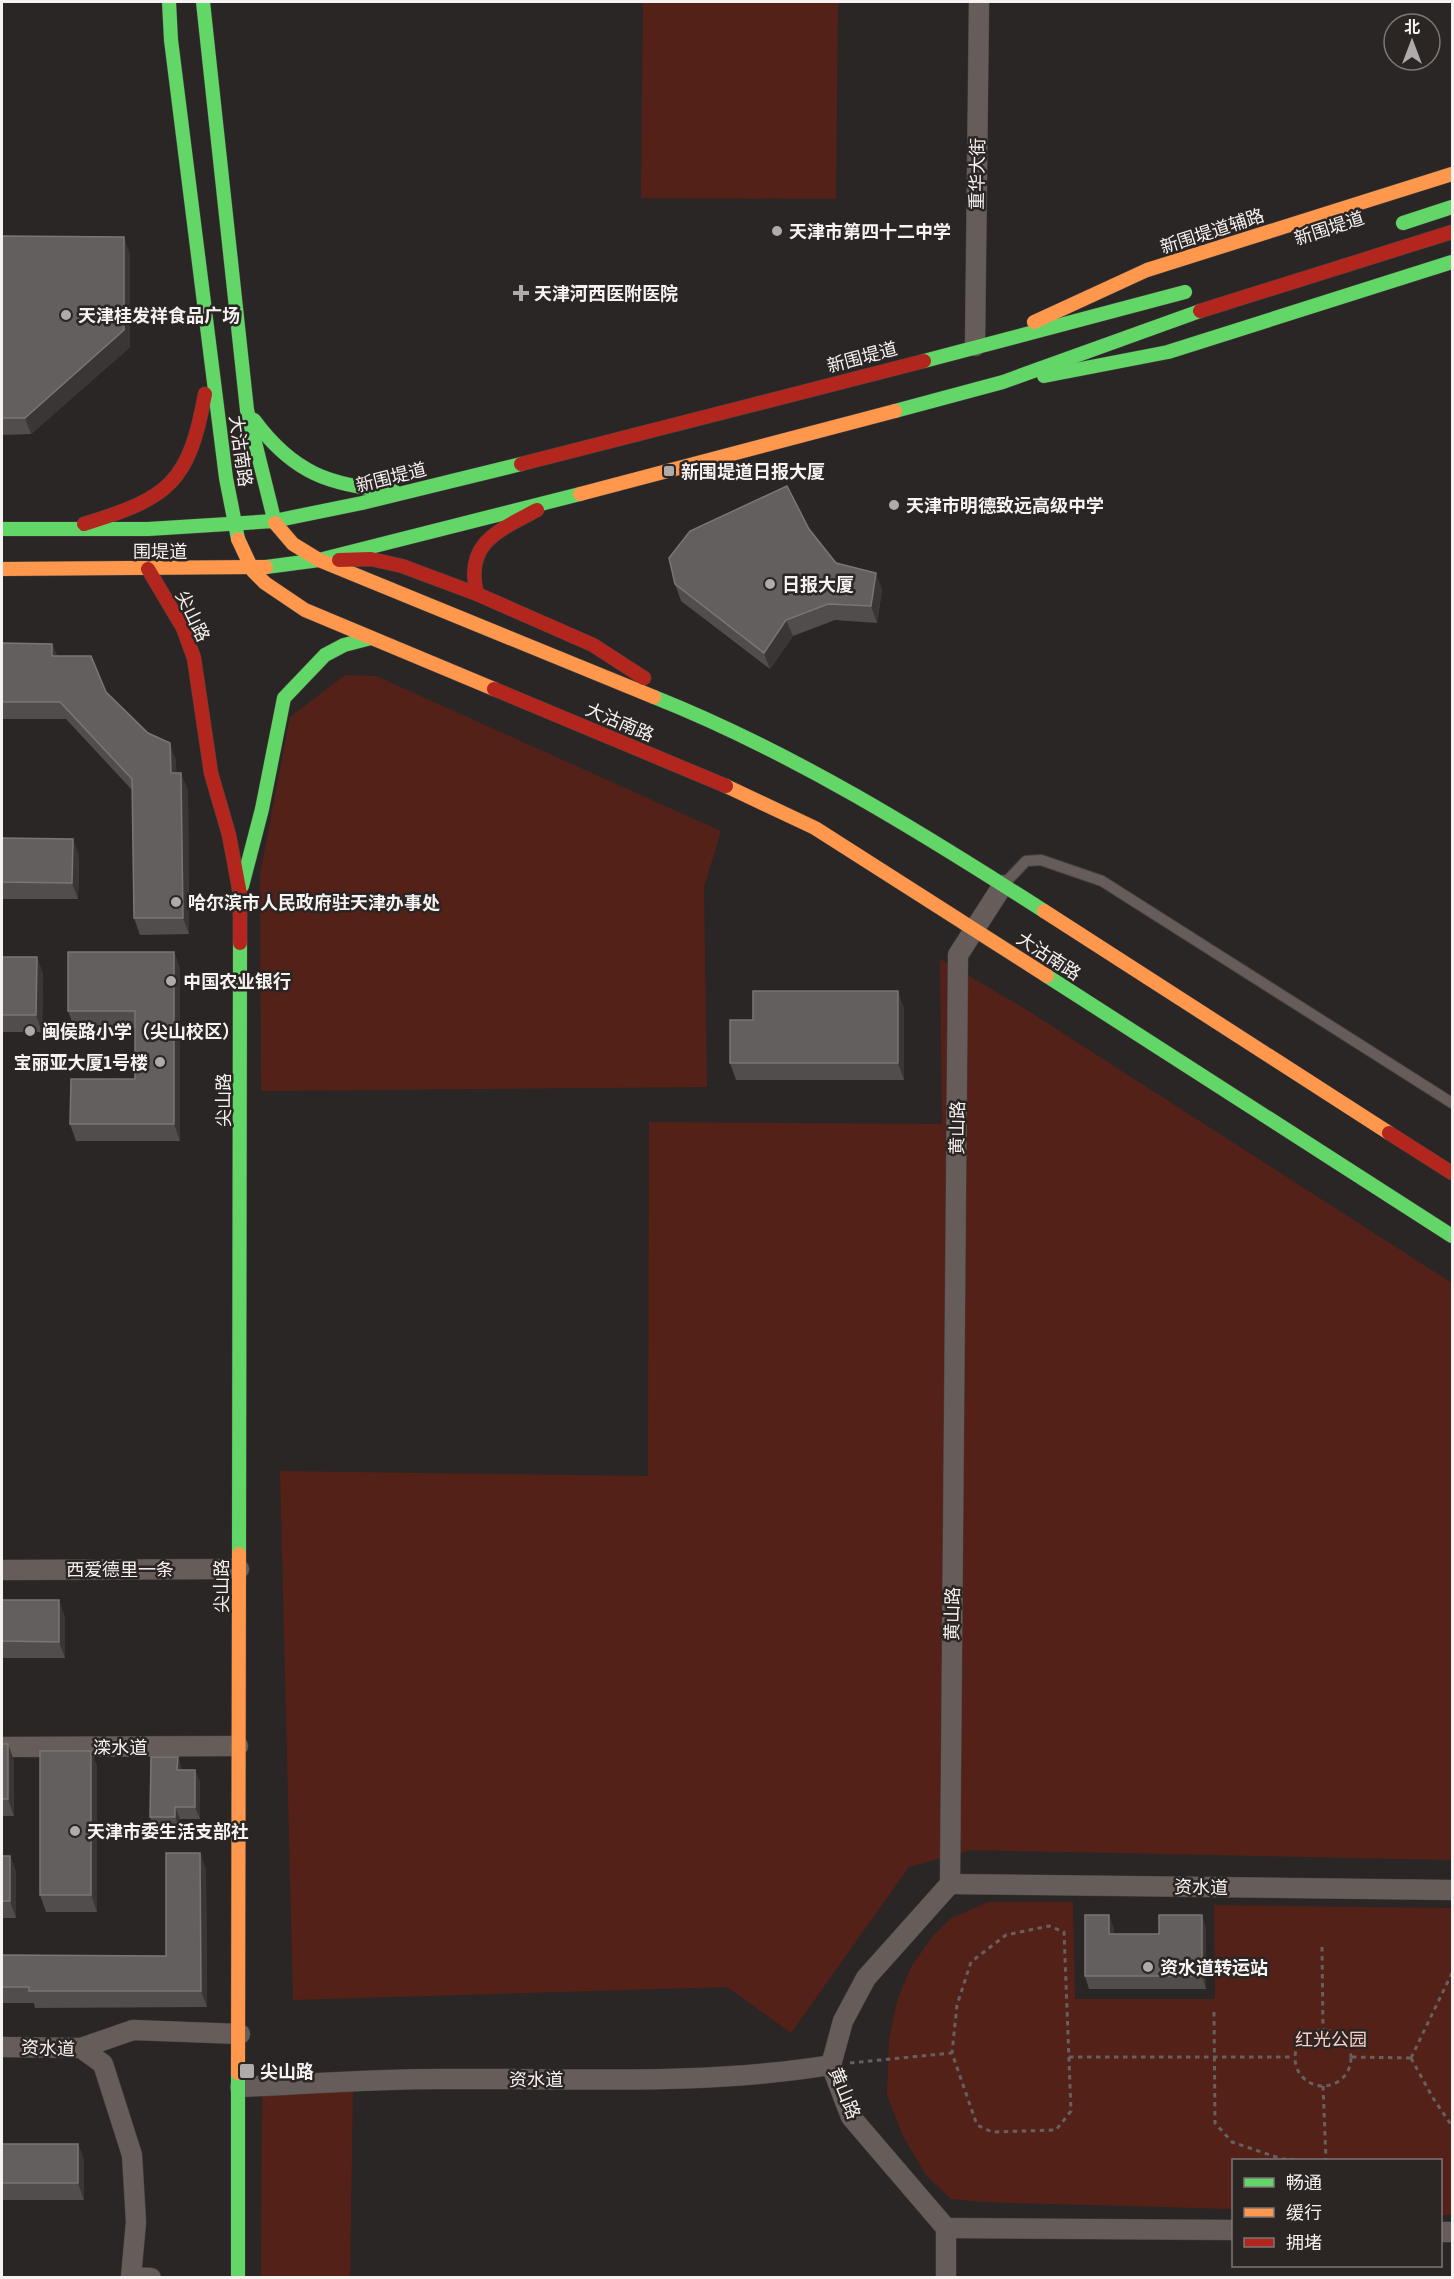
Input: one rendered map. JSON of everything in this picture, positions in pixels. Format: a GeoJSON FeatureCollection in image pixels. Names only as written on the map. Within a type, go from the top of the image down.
{"type":"FeatureCollection","features":[{"type":"Feature","properties":{"kind":"main road","name":"大沽南路"},"geometry":{"type":"LineString","coordinates":[[169,2],[171,40],[210,360],[234,525],[250,569],[279,595],[305,610],[771,805],[853,851],[1452,1236]]}},
{"type":"Feature","properties":{"kind":"main road","name":"大沽南路"},"geometry":{"type":"LineString","coordinates":[[203,2],[247,410],[274,521],[292,545],[319,560],[702,716],[779,753],[866,801],[1003,885],[1452,1173]]}},
{"type":"Feature","properties":{"kind":"main road","name":"新围堤道辅路"},"geometry":{"type":"LineString","coordinates":[[983,344],[1147,270],[1452,174]]}},
{"type":"Feature","properties":{"kind":"main road","name":"新围堤道"},"geometry":{"type":"LineString","coordinates":[[1386,228],[1452,207]]}},
{"type":"Feature","properties":{"kind":"main road"},"geometry":{"type":"LineString","coordinates":[[319,560],[750,451],[1003,382],[1160,322],[1452,232]]}},
{"type":"Feature","properties":{"kind":"main road"},"geometry":{"type":"LineString","coordinates":[[1003,382],[1091,368],[1168,352],[1452,262]]}},
{"type":"Feature","properties":{"kind":"main road","name":"新围堤道"},"geometry":{"type":"LineString","coordinates":[[274,521],[674,427],[983,344],[1154,302],[1198,288]]}},
{"type":"Feature","properties":{"kind":"main road"},"geometry":{"type":"LineString","coordinates":[[69,529],[148,503],[173,482],[193,451],[200,429],[210,360]]}},
{"type":"Feature","properties":{"kind":"main road"},"geometry":{"type":"LineString","coordinates":[[247,410],[274,448],[287,460],[310,474],[357,489],[404,492]]}},
{"type":"Feature","properties":{"kind":"main road"},"geometry":{"type":"LineString","coordinates":[[477,594],[471,580],[470,564],[479,548],[550,501]]}},
{"type":"Feature","properties":{"kind":"main road","name":"围堤道"},"geometry":{"type":"LineString","coordinates":[[2,529],[234,525],[274,521]]}},
{"type":"Feature","properties":{"kind":"main road"},"geometry":{"type":"LineString","coordinates":[[319,560],[371,559],[402,566],[477,594],[593,645],[702,716]]}},
{"type":"Feature","properties":{"kind":"main road","name":"围堤道"},"geometry":{"type":"LineString","coordinates":[[2,569],[250,569],[319,560]]}},
{"type":"Feature","properties":{"kind":"main road","name":"尖山路"},"geometry":{"type":"LineString","coordinates":[[148,569],[183,628],[194,658],[211,773],[229,836],[240,894],[238,2277]]}},
{"type":"Feature","properties":{"kind":"main road","name":"尖山路"},"geometry":{"type":"LineString","coordinates":[[240,894],[262,809],[272,748],[284,698],[325,655],[344,645],[371,638]]}},
{"type":"Feature","properties":{"kind":"street","name":"重华大街"},"geometry":{"type":"LineString","coordinates":[[979,2],[983,344]]}},
{"type":"Feature","properties":{"kind":"street","name":"黄山路"},"geometry":{"type":"LineString","coordinates":[[946,2228],[851,2117],[831,2065],[843,2021],[866,1978],[950,1884],[958,955],[1003,885]]}},
{"type":"Feature","properties":{"kind":"street","name":"西爱德里一条"},"geometry":{"type":"LineString","coordinates":[[2,1570],[239,1569]]}},
{"type":"Feature","properties":{"kind":"street","name":"滦水道"},"geometry":{"type":"LineString","coordinates":[[2,1747],[238,1746]]}},
{"type":"Feature","properties":{"kind":"street","name":"资水道"},"geometry":{"type":"LineString","coordinates":[[950,1884],[1452,1890]]}},
{"type":"Feature","properties":{"kind":"street"},"geometry":{"type":"LineString","coordinates":[[81,2048],[133,2030],[240,2034]]}},
{"type":"Feature","properties":{"kind":"street","name":"资水道"},"geometry":{"type":"LineString","coordinates":[[2,2047],[81,2048],[103,2064],[132,2155],[136,2222],[131,2277],[151,2277]]}},
{"type":"Feature","properties":{"kind":"street","name":"资水道"},"geometry":{"type":"LineString","coordinates":[[240,2087],[436,2079],[628,2079],[766,2075],[831,2065]]}},
{"type":"Feature","properties":{"kind":"street"},"geometry":{"type":"LineString","coordinates":[[946,2277],[946,2228],[1232,2230]]}},
{"type":"Feature","properties":{"kind":"lane"},"geometry":{"type":"LineString","coordinates":[[1003,885],[1026,861],[1041,860],[1102,881],[1452,1103]]}},
{"type":"Feature","properties":{"kind":"path"},"geometry":{"type":"LineString","coordinates":[[1049,1926],[1065,1932],[1071,2111],[1056,2130],[992,2132],[976,2125],[952,2053],[957,2005],[970,1962],[1006,1935],[1049,1926]]}},
{"type":"Feature","properties":{"kind":"path"},"geometry":{"type":"LineString","coordinates":[[1322,1947],[1323,2029]]}},
{"type":"Feature","properties":{"kind":"path"},"geometry":{"type":"LineString","coordinates":[[1411,2058],[1452,1973]]}},
{"type":"Feature","properties":{"kind":"path"},"geometry":{"type":"LineString","coordinates":[[1214,2012],[1215,2123],[1232,2142],[1282,2159]]}},
{"type":"Feature","properties":{"kind":"path"},"geometry":{"type":"LineString","coordinates":[[1323,2029],[1332,2031],[1346,2040],[1352,2056],[1347,2074],[1340,2080],[1323,2086],[1306,2080],[1299,2074],[1294,2056],[1300,2040],[1306,2034],[1323,2029]]}},
{"type":"Feature","properties":{"kind":"path"},"geometry":{"type":"LineString","coordinates":[[831,2065],[952,2053]]}},
{"type":"Feature","properties":{"kind":"path"},"geometry":{"type":"LineString","coordinates":[[1069,2057],[1294,2056]]}},
{"type":"Feature","properties":{"kind":"path"},"geometry":{"type":"LineString","coordinates":[[1352,2056],[1411,2058]]}},
{"type":"Feature","properties":{"kind":"path"},"geometry":{"type":"LineString","coordinates":[[1411,2058],[1452,2126]]}},
{"type":"Feature","properties":{"kind":"path"},"geometry":{"type":"LineString","coordinates":[[1323,2086],[1326,2159]]}},
{"type":"Feature","properties":{"kind":"green space"},"geometry":{"type":"Polygon","coordinates":[[[643,2],[838,2],[836,199],[641,198],[643,2]]]}},
{"type":"Feature","properties":{"kind":"green space"},"geometry":{"type":"Polygon","coordinates":[[[345,675],[376,676],[721,831],[704,887],[707,1087],[261,1091],[260,874],[290,717],[345,675]]]}},
{"type":"Feature","properties":{"kind":"green space"},"geometry":{"type":"Polygon","coordinates":[[[940,959],[1022,1007],[1452,1283],[1452,1860],[971,1850],[909,1867],[791,2033],[727,1987],[293,2000],[280,1471],[648,1476],[649,1122],[942,1124],[940,959]]]}},
{"type":"Feature","properties":{"kind":"green space","name":"红光公园"},"geometry":{"type":"Polygon","coordinates":[[[988,1902],[1073,1902],[1075,1999],[1215,1999],[1214,1905],[1452,1908],[1452,2215],[1442,2215],[1442,2159],[1232,2159],[1232,2209],[984,2202],[951,2199],[926,2175],[903,2136],[887,2095],[889,2039],[897,2001],[911,1967],[932,1937],[950,1919],[988,1902]]]}},
{"type":"Feature","properties":{"kind":"green space"},"geometry":{"type":"Polygon","coordinates":[[[353,2086],[350,2277],[261,2278],[262,2092],[353,2086]]]}},
{"type":"Feature","properties":{"kind":"building","name":"天津桂发祥食品广场"},"geometry":{"type":"Polygon","coordinates":[[[2,236],[124,237],[124,330],[25,418],[2,418],[2,236]]]}},
{"type":"Feature","properties":{"kind":"building","name":"日报大厦"},"geometry":{"type":"Polygon","coordinates":[[[787,486],[809,529],[836,563],[876,573],[871,606],[828,604],[786,620],[764,653],[675,584],[669,558],[690,531],[787,486]]]}},
{"type":"Feature","properties":{"kind":"building"},"geometry":{"type":"Polygon","coordinates":[[[2,643],[52,644],[52,656],[91,656],[106,692],[148,733],[170,743],[171,773],[181,773],[183,918],[134,918],[132,779],[60,702],[2,702],[2,643]]]}},
{"type":"Feature","properties":{"kind":"building"},"geometry":{"type":"Polygon","coordinates":[[[2,838],[73,839],[72,883],[2,882],[2,838]]]}},
{"type":"Feature","properties":{"kind":"building","name":"宝丽亚大厦1号楼"},"geometry":{"type":"Polygon","coordinates":[[[68,952],[174,952],[174,1124],[70,1124],[71,1079],[135,1079],[135,1011],[68,1011],[68,952]]]}},
{"type":"Feature","properties":{"kind":"building"},"geometry":{"type":"Polygon","coordinates":[[[2,957],[37,957],[36,1015],[2,1015],[2,957]]]}},
{"type":"Feature","properties":{"kind":"building"},"geometry":{"type":"Polygon","coordinates":[[[753,991],[898,991],[898,1063],[730,1063],[730,1020],[753,1020],[753,991]]]}},
{"type":"Feature","properties":{"kind":"building"},"geometry":{"type":"Polygon","coordinates":[[[2,1600],[59,1600],[59,1642],[2,1641],[2,1600]]]}},
{"type":"Feature","properties":{"kind":"building"},"geometry":{"type":"Polygon","coordinates":[[[2,1744],[8,1744],[8,1799],[2,1799],[2,1744]]]}},
{"type":"Feature","properties":{"kind":"building"},"geometry":{"type":"Polygon","coordinates":[[[40,1751],[91,1751],[91,1895],[40,1895],[40,1751]]]}},
{"type":"Feature","properties":{"kind":"building"},"geometry":{"type":"Polygon","coordinates":[[[151,1757],[178,1757],[177,1770],[195,1770],[195,1807],[175,1807],[175,1817],[150,1817],[151,1757]]]}},
{"type":"Feature","properties":{"kind":"building"},"geometry":{"type":"Polygon","coordinates":[[[166,1853],[200,1853],[201,1991],[29,1991],[29,1987],[2,1987],[2,1955],[166,1956],[166,1853]]]}},
{"type":"Feature","properties":{"kind":"building"},"geometry":{"type":"Polygon","coordinates":[[[2,1856],[10,1856],[10,1901],[2,1901],[2,1856]]]}},
{"type":"Feature","properties":{"kind":"building","name":"资水道转运站"},"geometry":{"type":"Polygon","coordinates":[[[1085,1915],[1109,1915],[1109,1934],[1159,1934],[1159,1915],[1202,1915],[1202,1976],[1085,1976],[1085,1915]]]}},
{"type":"Feature","properties":{"kind":"building"},"geometry":{"type":"Polygon","coordinates":[[[2,2144],[78,2144],[78,2183],[2,2183],[2,2144]]]}},
{"type":"Feature","properties":{"kind":"traffic: fast"},"geometry":{"type":"LineString","coordinates":[[169,2],[171,40],[226,478],[238,539]]}},
{"type":"Feature","properties":{"kind":"traffic: fast"},"geometry":{"type":"LineString","coordinates":[[203,2],[247,410],[275,523]]}},
{"type":"Feature","properties":{"kind":"traffic: fast"},"geometry":{"type":"LineString","coordinates":[[1403,223],[1452,207]]}},
{"type":"Feature","properties":{"kind":"traffic: fast"},"geometry":{"type":"LineString","coordinates":[[1044,376],[1168,352],[1452,262]]}},
{"type":"Feature","properties":{"kind":"traffic: fast"},"geometry":{"type":"LineString","coordinates":[[924,361],[1185,292]]}},
{"type":"Feature","properties":{"kind":"traffic: fast"},"geometry":{"type":"LineString","coordinates":[[895,411],[1003,382],[1200,311]]}},
{"type":"Feature","properties":{"kind":"traffic: fast"},"geometry":{"type":"LineString","coordinates":[[254,420],[283,453],[315,474],[351,485],[394,491]]}},
{"type":"Feature","properties":{"kind":"traffic: fast"},"geometry":{"type":"LineString","coordinates":[[2,529],[148,529],[274,521],[362,503],[521,464]]}},
{"type":"Feature","properties":{"kind":"traffic: fast"},"geometry":{"type":"LineString","coordinates":[[266,567],[319,560],[580,494]]}},
{"type":"Feature","properties":{"kind":"traffic: fast"},"geometry":{"type":"LineString","coordinates":[[242,886],[262,809],[284,698],[325,655],[344,645],[371,638]]}},
{"type":"Feature","properties":{"kind":"traffic: fast"},"geometry":{"type":"LineString","coordinates":[[654,697],[756,742],[805,768],[902,823],[1044,911]]}},
{"type":"Feature","properties":{"kind":"traffic: fast"},"geometry":{"type":"LineString","coordinates":[[239,1554],[240,943]]}},
{"type":"Feature","properties":{"kind":"traffic: fast"},"geometry":{"type":"LineString","coordinates":[[1047,976],[1452,1236]]}},
{"type":"Feature","properties":{"kind":"traffic: fast"},"geometry":{"type":"LineString","coordinates":[[238,2073],[238,2278]]}},
{"type":"Feature","properties":{"kind":"traffic: slow"},"geometry":{"type":"LineString","coordinates":[[1034,322],[1147,270],[1452,174]]}},
{"type":"Feature","properties":{"kind":"traffic: slow"},"geometry":{"type":"LineString","coordinates":[[580,494],[895,411]]}},
{"type":"Feature","properties":{"kind":"traffic: slow"},"geometry":{"type":"LineString","coordinates":[[275,523],[293,544],[319,560],[654,697]]}},
{"type":"Feature","properties":{"kind":"traffic: slow"},"geometry":{"type":"LineString","coordinates":[[238,539],[253,571],[265,583],[305,610],[494,689]]}},
{"type":"Feature","properties":{"kind":"traffic: slow"},"geometry":{"type":"LineString","coordinates":[[2,569],[266,567]]}},
{"type":"Feature","properties":{"kind":"traffic: slow"},"geometry":{"type":"LineString","coordinates":[[726,786],[815,828],[1047,976]]}},
{"type":"Feature","properties":{"kind":"traffic: slow"},"geometry":{"type":"LineString","coordinates":[[1044,911],[1389,1133]]}},
{"type":"Feature","properties":{"kind":"traffic: slow"},"geometry":{"type":"LineString","coordinates":[[238,2073],[239,1554]]}},
{"type":"Feature","properties":{"kind":"traffic: jam"},"geometry":{"type":"LineString","coordinates":[[1200,311],[1452,232]]}},
{"type":"Feature","properties":{"kind":"traffic: jam"},"geometry":{"type":"LineString","coordinates":[[521,464],[924,361]]}},
{"type":"Feature","properties":{"kind":"traffic: jam"},"geometry":{"type":"LineString","coordinates":[[84,524],[137,505],[170,483],[182,467],[191,448],[205,394]]}},
{"type":"Feature","properties":{"kind":"traffic: jam"},"geometry":{"type":"LineString","coordinates":[[477,594],[474,577],[475,562],[480,551],[497,532],[537,510]]}},
{"type":"Feature","properties":{"kind":"traffic: jam"},"geometry":{"type":"LineString","coordinates":[[339,560],[371,559],[402,566],[477,594],[593,645],[644,678]]}},
{"type":"Feature","properties":{"kind":"traffic: jam"},"geometry":{"type":"LineString","coordinates":[[148,569],[183,628],[194,658],[211,773],[229,835],[240,894],[240,943]]}},
{"type":"Feature","properties":{"kind":"traffic: jam"},"geometry":{"type":"LineString","coordinates":[[494,689],[726,786]]}},
{"type":"Feature","properties":{"kind":"traffic: jam"},"geometry":{"type":"LineString","coordinates":[[1389,1133],[1452,1173]]}},
{"type":"Feature","properties":{"kind":"place","name":"天津市第四十二中学"},"geometry":{"type":"Point","coordinates":[777,231]}},
{"type":"Feature","properties":{"kind":"place","name":"天津河西医附医院"},"geometry":{"type":"Point","coordinates":[521,293]}},
{"type":"Feature","properties":{"kind":"place","name":"天津桂发祥食品广场"},"geometry":{"type":"Point","coordinates":[66,315]}},
{"type":"Feature","properties":{"kind":"place","name":"新围堤道日报大厦"},"geometry":{"type":"Point","coordinates":[669,471]}},
{"type":"Feature","properties":{"kind":"place","name":"天津市明德致远高级中学"},"geometry":{"type":"Point","coordinates":[894,505]}},
{"type":"Feature","properties":{"kind":"place","name":"日报大厦"},"geometry":{"type":"Point","coordinates":[770,584]}},
{"type":"Feature","properties":{"kind":"place","name":"哈尔滨市人民政府驻天津办事处"},"geometry":{"type":"Point","coordinates":[176,902]}},
{"type":"Feature","properties":{"kind":"place","name":"中国农业银行"},"geometry":{"type":"Point","coordinates":[171,981]}},
{"type":"Feature","properties":{"kind":"place","name":"闽侯路小学（尖山校区）"},"geometry":{"type":"Point","coordinates":[30,1031]}},
{"type":"Feature","properties":{"kind":"place","name":"宝丽亚大厦1号楼"},"geometry":{"type":"Point","coordinates":[160,1062]}},
{"type":"Feature","properties":{"kind":"place","name":"天津市委生活支部社"},"geometry":{"type":"Point","coordinates":[75,1831]}},
{"type":"Feature","properties":{"kind":"place","name":"资水道转运站"},"geometry":{"type":"Point","coordinates":[1148,1967]}},
{"type":"Feature","properties":{"kind":"place","name":"尖山路"},"geometry":{"type":"Point","coordinates":[247,2071]}}]}
